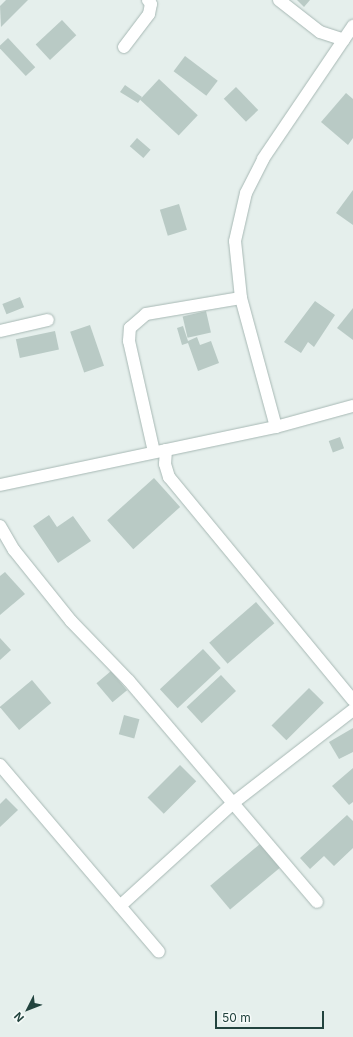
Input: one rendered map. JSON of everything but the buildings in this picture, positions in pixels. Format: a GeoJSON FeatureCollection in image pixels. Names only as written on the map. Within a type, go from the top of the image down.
{"type":"FeatureCollection","features":[{"type":"Feature","properties":{"kind":"street"},"geometry":{"type":"LineString","coordinates":[[124,47],[149,14],[151,4],[148,0]]}},
{"type":"Feature","properties":{"kind":"street"},"geometry":{"type":"LineString","coordinates":[[279,0],[320,32],[344,40]]}},
{"type":"Feature","properties":{"kind":"street"},"geometry":{"type":"LineString","coordinates":[[276,427],[241,298],[235,241],[246,193],[263,159],[353,26]]}},
{"type":"Feature","properties":{"kind":"street"},"geometry":{"type":"LineString","coordinates":[[241,298],[146,314],[130,328],[129,341],[160,451],[169,477],[353,700]]}},
{"type":"Feature","properties":{"kind":"street"},"geometry":{"type":"LineString","coordinates":[[0,331],[48,320]]}},
{"type":"Feature","properties":{"kind":"street"},"geometry":{"type":"LineString","coordinates":[[0,485],[276,427],[353,406]]}},
{"type":"Feature","properties":{"kind":"street"},"geometry":{"type":"LineString","coordinates":[[0,526],[14,550],[71,621],[129,681],[316,902]]}},
{"type":"Feature","properties":{"kind":"street"},"geometry":{"type":"LineString","coordinates":[[120,906],[233,803],[353,710]]}},
{"type":"Feature","properties":{"kind":"street"},"geometry":{"type":"LineString","coordinates":[[0,766],[159,952]]}}]}
